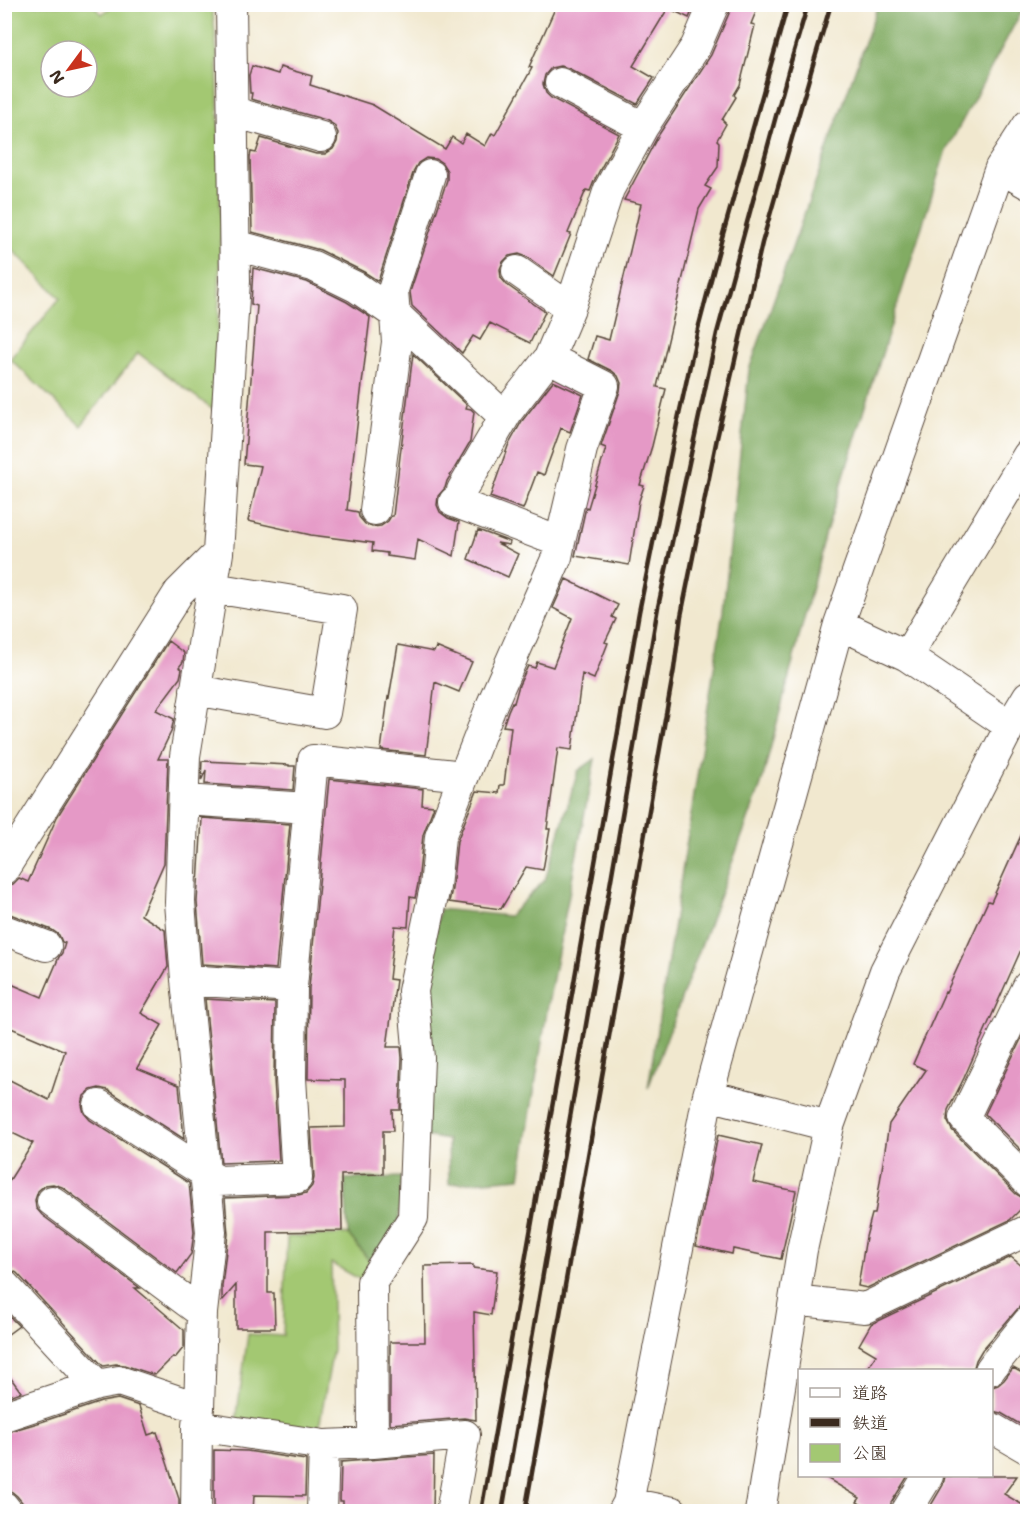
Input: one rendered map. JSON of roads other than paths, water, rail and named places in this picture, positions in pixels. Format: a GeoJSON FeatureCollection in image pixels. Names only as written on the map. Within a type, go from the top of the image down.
{"type":"FeatureCollection","features":[{"type":"Feature","properties":{"kind":"street"},"geometry":{"type":"LineString","coordinates":[[196,1512],[202,1313],[211,1232],[180,902],[184,756],[218,553],[235,281],[231,4]]}},
{"type":"Feature","properties":{"kind":"street"},"geometry":{"type":"LineString","coordinates":[[560,542],[458,496],[508,411],[549,358],[570,308],[609,189],[643,127],[696,46],[714,4]]}},
{"type":"Feature","properties":{"kind":"street"},"geometry":{"type":"LineString","coordinates":[[560,83],[643,127]]}},
{"type":"Feature","properties":{"kind":"street"},"geometry":{"type":"LineString","coordinates":[[234,112],[321,137]]}},
{"type":"Feature","properties":{"kind":"street"},"geometry":{"type":"LineString","coordinates":[[673,1512],[625,1507],[708,1095],[839,624],[1000,168],[1028,125]]}},
{"type":"Feature","properties":{"kind":"street"},"geometry":{"type":"LineString","coordinates":[[1000,168],[1028,184]]}},
{"type":"Feature","properties":{"kind":"street"},"geometry":{"type":"LineString","coordinates":[[375,510],[397,342],[393,290],[430,175]]}},
{"type":"Feature","properties":{"kind":"street"},"geometry":{"type":"LineString","coordinates":[[235,245],[313,266],[356,287],[395,314],[496,409],[508,411]]}},
{"type":"Feature","properties":{"kind":"street"},"geometry":{"type":"LineString","coordinates":[[518,271],[570,308]]}},
{"type":"Feature","properties":{"kind":"street"},"geometry":{"type":"LineString","coordinates":[[373,1443],[372,1282],[413,1218],[419,1058],[413,991],[435,887],[440,837],[492,704],[557,557],[582,449],[604,386],[549,358]]}},
{"type":"Feature","properties":{"kind":"street"},"geometry":{"type":"LineString","coordinates":[[907,656],[1028,455]]}},
{"type":"Feature","properties":{"kind":"street"},"geometry":{"type":"LineString","coordinates":[[4,869],[179,592],[218,553]]}},
{"type":"Feature","properties":{"kind":"street"},"geometry":{"type":"LineString","coordinates":[[195,690],[325,713],[342,609],[213,588]]}},
{"type":"Feature","properties":{"kind":"street"},"geometry":{"type":"LineString","coordinates":[[839,624],[907,656],[1010,726]]}},
{"type":"Feature","properties":{"kind":"street"},"geometry":{"type":"LineString","coordinates":[[760,1512],[802,1250],[829,1126],[885,971],[1010,726],[1028,696]]}},
{"type":"Feature","properties":{"kind":"street"},"geometry":{"type":"LineString","coordinates":[[99,1105],[218,1180],[297,1178],[291,1078],[292,987],[312,760],[464,776]]}},
{"type":"Feature","properties":{"kind":"street"},"geometry":{"type":"LineString","coordinates":[[184,800],[308,808]]}},
{"type":"Feature","properties":{"kind":"street"},"geometry":{"type":"LineString","coordinates":[[4,930],[46,946]]}},
{"type":"Feature","properties":{"kind":"street"},"geometry":{"type":"LineString","coordinates":[[186,980],[292,987]]}},
{"type":"Feature","properties":{"kind":"street"},"geometry":{"type":"LineString","coordinates":[[1025,998],[964,1118],[1028,1182]]}},
{"type":"Feature","properties":{"kind":"street"},"geometry":{"type":"LineString","coordinates":[[708,1095],[829,1126]]}},
{"type":"Feature","properties":{"kind":"street"},"geometry":{"type":"LineString","coordinates":[[51,1201],[202,1313]]}},
{"type":"Feature","properties":{"kind":"street"},"geometry":{"type":"LineString","coordinates":[[794,1300],[865,1308],[1028,1230]]}},
{"type":"Feature","properties":{"kind":"street"},"geometry":{"type":"LineString","coordinates":[[4,1285],[97,1385]]}},
{"type":"Feature","properties":{"kind":"street"},"geometry":{"type":"LineString","coordinates":[[992,1369],[1028,1322]]}},
{"type":"Feature","properties":{"kind":"street"},"geometry":{"type":"LineString","coordinates":[[4,1416],[97,1385],[119,1381],[198,1417],[324,1445],[465,1435],[451,1512]]}},
{"type":"Feature","properties":{"kind":"street"},"geometry":{"type":"LineString","coordinates":[[993,1429],[1028,1449]]}},
{"type":"Feature","properties":{"kind":"street"},"geometry":{"type":"LineString","coordinates":[[322,1512],[324,1445]]}},
{"type":"Feature","properties":{"kind":"street"},"geometry":{"type":"LineString","coordinates":[[906,1512],[926,1477]]}},
{"type":"Feature","properties":{"kind":"street"},"geometry":{"type":"LineString","coordinates":[[4,1508],[8,1512]]}},
{"type":"Feature","properties":{"kind":"railway"},"geometry":{"type":"LineString","coordinates":[[481,1512],[639,612],[677,424],[698,329],[723,234],[788,4]]}},
{"type":"Feature","properties":{"kind":"railway"},"geometry":{"type":"LineString","coordinates":[[502,1512],[658,607],[717,333],[808,4]]}},
{"type":"Feature","properties":{"kind":"railway"},"geometry":{"type":"LineString","coordinates":[[525,1512],[674,669],[681,616],[717,438],[762,243],[831,4]]}}]}
